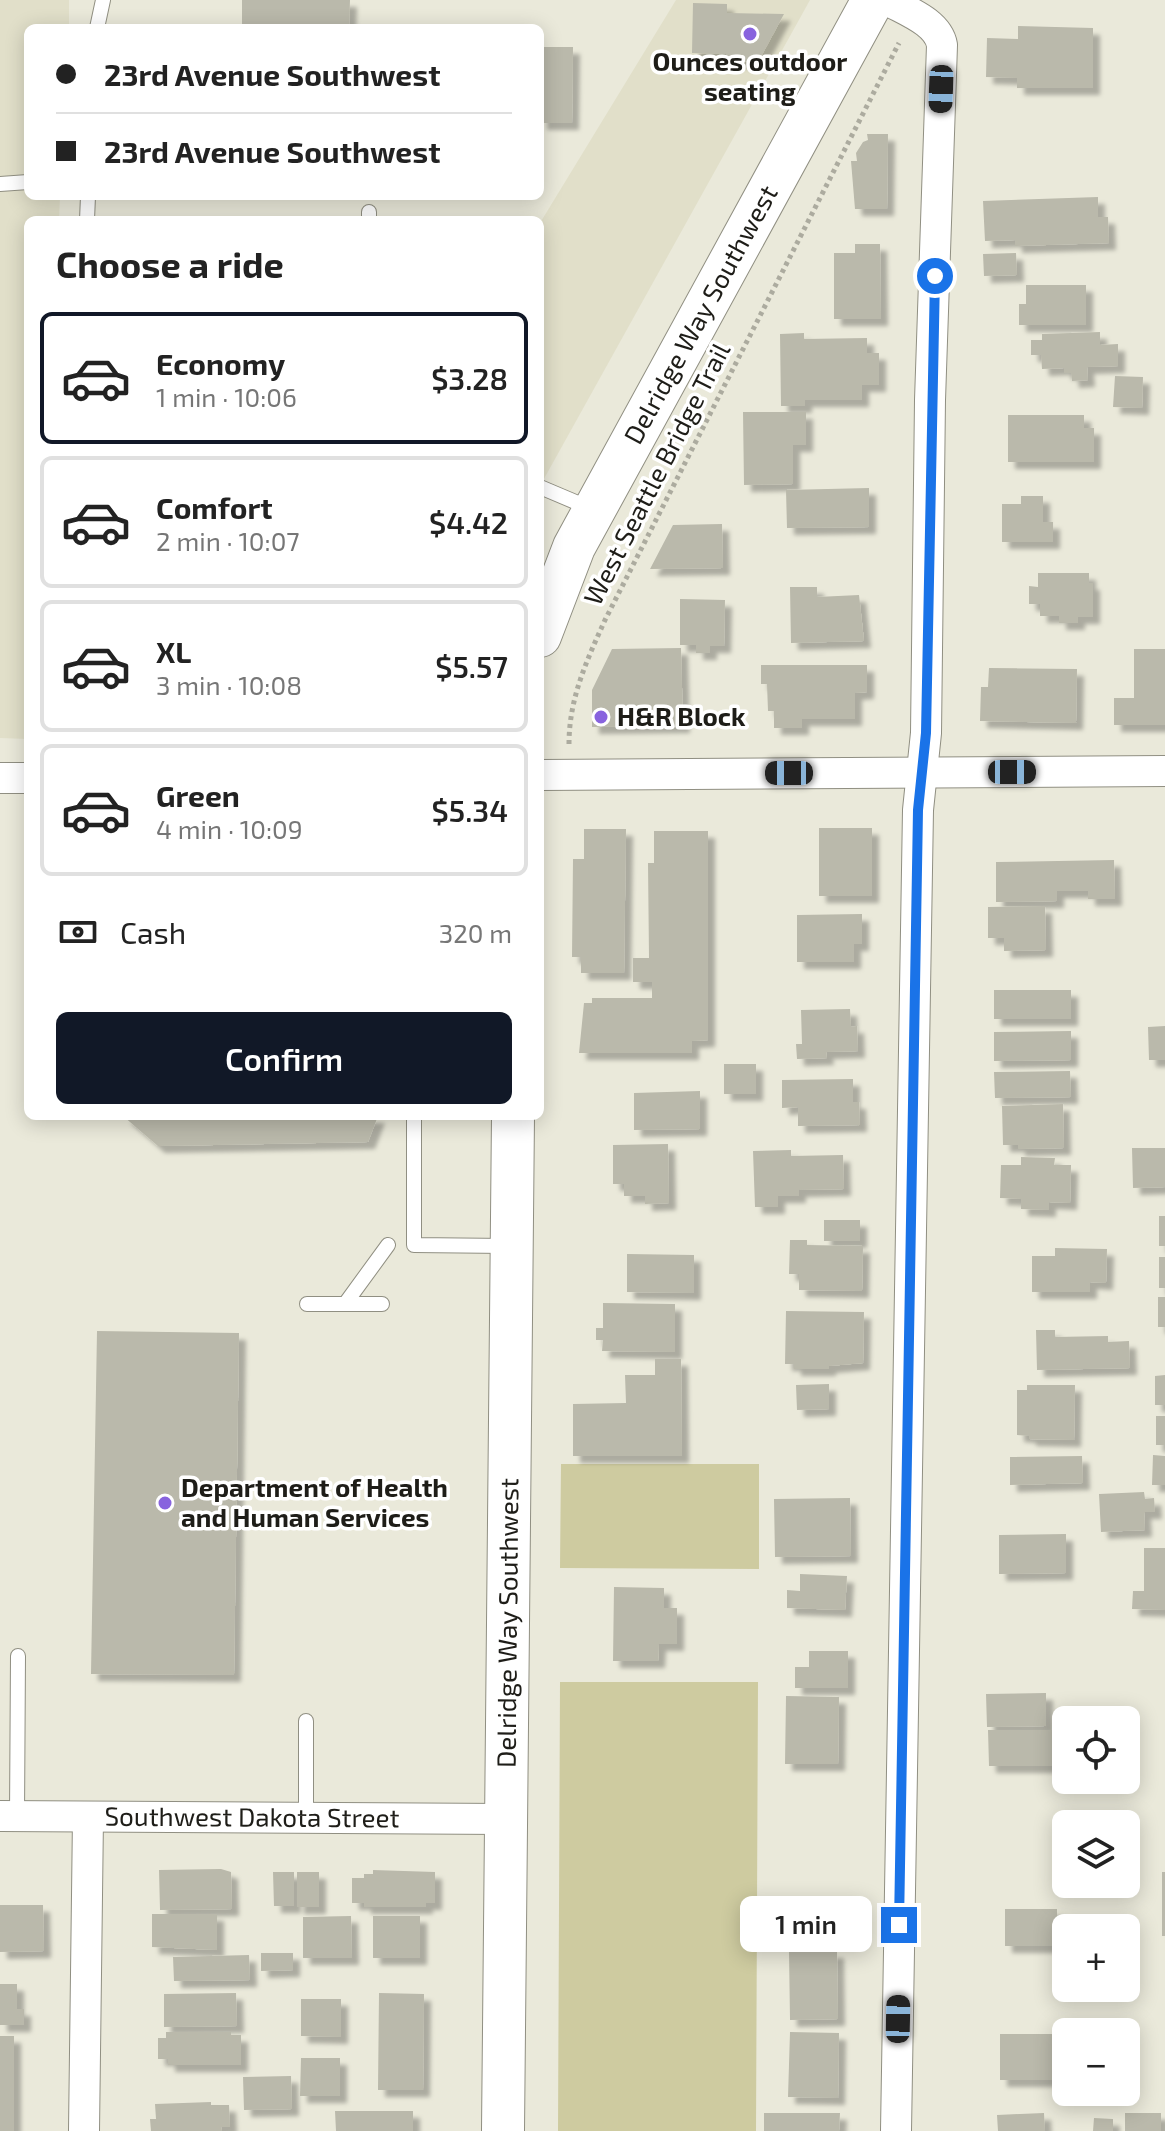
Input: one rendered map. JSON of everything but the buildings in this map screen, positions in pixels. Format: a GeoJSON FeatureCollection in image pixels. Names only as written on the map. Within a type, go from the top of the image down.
{"type":"FeatureCollection","features":[{"type":"Feature","properties":{"kind":"main road","name":"Delridge Way Southwest"},"geometry":{"type":"LineString","coordinates":[[544,626],[574,547],[873,0]]}},
{"type":"Feature","properties":{"kind":"main road","name":"Delridge Way Southwest"},"geometry":{"type":"LineString","coordinates":[[503,2131],[513,1120]]}},
{"type":"Feature","properties":{"kind":"street"},"geometry":{"type":"LineString","coordinates":[[887,0],[936,31],[941,37],[942,58],[930,400],[926,719],[917,826],[896,2131]]}},
{"type":"Feature","properties":{"kind":"street"},"geometry":{"type":"LineString","coordinates":[[544,775],[1165,771]]}},
{"type":"Feature","properties":{"kind":"street"},"geometry":{"type":"LineString","coordinates":[[0,778],[24,778]]}},
{"type":"Feature","properties":{"kind":"street","name":"Southwest Dakota Street"},"geometry":{"type":"LineString","coordinates":[[8,1816],[505,1819]]}},
{"type":"Feature","properties":{"kind":"street"},"geometry":{"type":"LineString","coordinates":[[84,2131],[88,1817]]}},
{"type":"Feature","properties":{"kind":"lane"},"geometry":{"type":"LineString","coordinates":[[98,24],[103,0]]}},
{"type":"Feature","properties":{"kind":"lane"},"geometry":{"type":"LineString","coordinates":[[0,184],[24,182]]}},
{"type":"Feature","properties":{"kind":"lane"},"geometry":{"type":"LineString","coordinates":[[544,489],[596,511]]}},
{"type":"Feature","properties":{"kind":"lane"},"geometry":{"type":"LineString","coordinates":[[414,1120],[414,1245],[511,1246]]}},
{"type":"Feature","properties":{"kind":"lane"},"geometry":{"type":"LineString","coordinates":[[345,1304],[388,1245]]}},
{"type":"Feature","properties":{"kind":"lane"},"geometry":{"type":"LineString","coordinates":[[307,1304],[382,1304]]}},
{"type":"Feature","properties":{"kind":"lane"},"geometry":{"type":"LineString","coordinates":[[8,1816],[18,1656]]}},
{"type":"Feature","properties":{"kind":"lane"},"geometry":{"type":"LineString","coordinates":[[306,1721],[306,1818]]}},
{"type":"Feature","properties":{"kind":"path","name":"West Seattle Bridge Trail"},"geometry":{"type":"LineString","coordinates":[[569,733],[578,685],[605,620],[901,39]]}},
{"type":"Feature","properties":{"kind":"shaded area"},"geometry":{"type":"Polygon","coordinates":[[[0,0],[69,0],[69,24],[24,24],[24,200],[60,200],[59,216],[24,216],[24,739],[0,738],[0,0]]]}},
{"type":"Feature","properties":{"kind":"shaded area"},"geometry":{"type":"Polygon","coordinates":[[[676,0],[810,0],[544,479],[544,216],[676,0]]]}},
{"type":"Feature","properties":{"kind":"shaded area"},"geometry":{"type":"Polygon","coordinates":[[[561,1464],[759,1464],[759,1569],[560,1568],[561,1464]]]}},
{"type":"Feature","properties":{"kind":"shaded area"},"geometry":{"type":"Polygon","coordinates":[[[560,1682],[758,1682],[756,2131],[558,2131],[560,1682]]]}},
{"type":"Feature","properties":{"kind":"place","name":"Ounces outdoor seating"},"geometry":{"type":"Point","coordinates":[750,34]}},
{"type":"Feature","properties":{"kind":"place","name":"H&R Block"},"geometry":{"type":"Point","coordinates":[601,717]}},
{"type":"Feature","properties":{"kind":"place","name":"Department of Health and Human Services"},"geometry":{"type":"Point","coordinates":[165,1503]}},
{"type":"Feature","properties":{"kind":"route"},"geometry":{"type":"LineString","coordinates":[[899,1925],[918,810],[926,733],[930,400],[935,276]]}}]}
